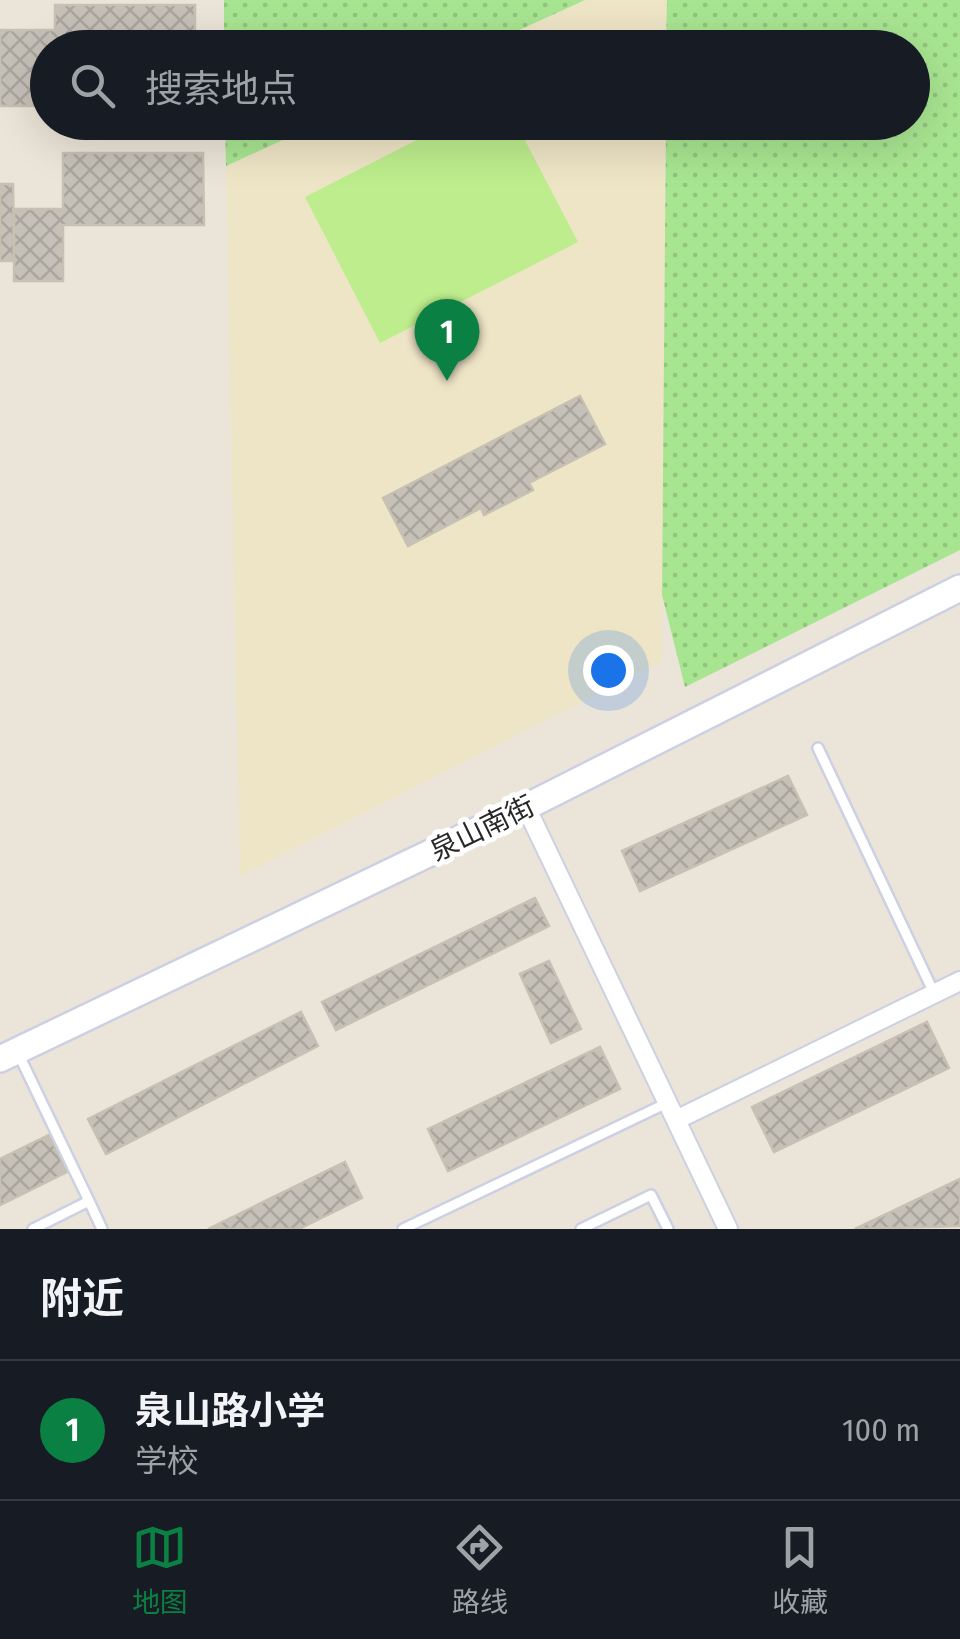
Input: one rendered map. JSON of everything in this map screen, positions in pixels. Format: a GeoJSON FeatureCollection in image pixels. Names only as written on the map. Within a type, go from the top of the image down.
{"type":"FeatureCollection","features":[{"type":"Feature","properties":{"kind":"street","name":"泉山南街"},"geometry":{"type":"LineString","coordinates":[[8,1055],[526,807],[960,588]]}},
{"type":"Feature","properties":{"kind":"street"},"geometry":{"type":"LineString","coordinates":[[526,807],[728,1229]]}},
{"type":"Feature","properties":{"kind":"street"},"geometry":{"type":"LineString","coordinates":[[676,1120],[960,981]]}},
{"type":"Feature","properties":{"kind":"lane"},"geometry":{"type":"LineString","coordinates":[[818,748],[934,994]]}},
{"type":"Feature","properties":{"kind":"lane"},"geometry":{"type":"LineString","coordinates":[[8,1055],[102,1229]]}},
{"type":"Feature","properties":{"kind":"lane"},"geometry":{"type":"LineString","coordinates":[[403,1229],[667,1102]]}},
{"type":"Feature","properties":{"kind":"lane"},"geometry":{"type":"LineString","coordinates":[[581,1229],[652,1195],[668,1229]]}},
{"type":"Feature","properties":{"kind":"lane"},"geometry":{"type":"LineString","coordinates":[[34,1229],[88,1200]]}},
{"type":"Feature","properties":{"kind":"shaded area"},"geometry":{"type":"Polygon","coordinates":[[[585,0],[667,0],[666,30],[521,30],[585,0]]]}},
{"type":"Feature","properties":{"kind":"shaded area"},"geometry":{"type":"Polygon","coordinates":[[[283,140],[666,140],[662,661],[240,876],[226,166],[283,140]]]}},
{"type":"Feature","properties":{"kind":"green space"},"geometry":{"type":"Polygon","coordinates":[[[224,0],[585,0],[519,30],[224,30],[224,0]]]}},
{"type":"Feature","properties":{"kind":"green space"},"geometry":{"type":"Polygon","coordinates":[[[667,0],[960,0],[960,550],[685,687],[662,595],[666,140],[930,140],[930,30],[666,30],[667,0]]]}},
{"type":"Feature","properties":{"kind":"green space"},"geometry":{"type":"Polygon","coordinates":[[[225,140],[283,140],[226,166],[225,140]]]}},
{"type":"Feature","properties":{"kind":"green space"},"geometry":{"type":"Polygon","coordinates":[[[417,140],[525,140],[578,242],[380,343],[305,197],[417,140]]]}},
{"type":"Feature","properties":{"kind":"building"},"geometry":{"type":"Polygon","coordinates":[[[55,5],[195,5],[195,30],[55,30],[55,5]]]}},
{"type":"Feature","properties":{"kind":"building"},"geometry":{"type":"Polygon","coordinates":[[[0,30],[30,30],[30,106],[0,106],[0,30]]]}},
{"type":"Feature","properties":{"kind":"building"},"geometry":{"type":"Polygon","coordinates":[[[63,153],[203,153],[204,225],[63,225],[63,281],[14,281],[14,209],[63,209],[63,153]]]}},
{"type":"Feature","properties":{"kind":"building"},"geometry":{"type":"Polygon","coordinates":[[[0,184],[13,184],[14,261],[0,261],[0,184]]]}},
{"type":"Feature","properties":{"kind":"building"},"geometry":{"type":"Polygon","coordinates":[[[580,396],[605,444],[529,483],[533,490],[484,515],[481,508],[408,546],[383,498],[580,396]]]}},
{"type":"Feature","properties":{"kind":"building"},"geometry":{"type":"Polygon","coordinates":[[[788,776],[807,815],[640,891],[622,851],[788,776]]]}},
{"type":"Feature","properties":{"kind":"building"},"geometry":{"type":"Polygon","coordinates":[[[535,898],[549,926],[336,1030],[322,1002],[535,898]]]}},
{"type":"Feature","properties":{"kind":"building"},"geometry":{"type":"Polygon","coordinates":[[[549,961],[581,1029],[551,1043],[520,974],[549,961]]]}},
{"type":"Feature","properties":{"kind":"building"},"geometry":{"type":"Polygon","coordinates":[[[301,1012],[318,1046],[106,1154],[88,1119],[301,1012]]]}},
{"type":"Feature","properties":{"kind":"building"},"geometry":{"type":"Polygon","coordinates":[[[927,1022],[949,1068],[774,1152],[752,1107],[927,1022]]]}},
{"type":"Feature","properties":{"kind":"building"},"geometry":{"type":"Polygon","coordinates":[[[600,1047],[620,1089],[448,1171],[428,1129],[600,1047]]]}},
{"type":"Feature","properties":{"kind":"building"},"geometry":{"type":"Polygon","coordinates":[[[49,1135],[67,1172],[0,1205],[0,1159],[49,1135]]]}},
{"type":"Feature","properties":{"kind":"building"},"geometry":{"type":"Polygon","coordinates":[[[345,1162],[362,1198],[299,1229],[208,1229],[345,1162]]]}},
{"type":"Feature","properties":{"kind":"building"},"geometry":{"type":"Polygon","coordinates":[[[960,1179],[960,1226],[855,1229],[960,1179]]]}},
{"type":"Feature","properties":{"kind":"place","name":"泉山路小学"},"geometry":{"type":"Point","coordinates":[447,381]}}]}
